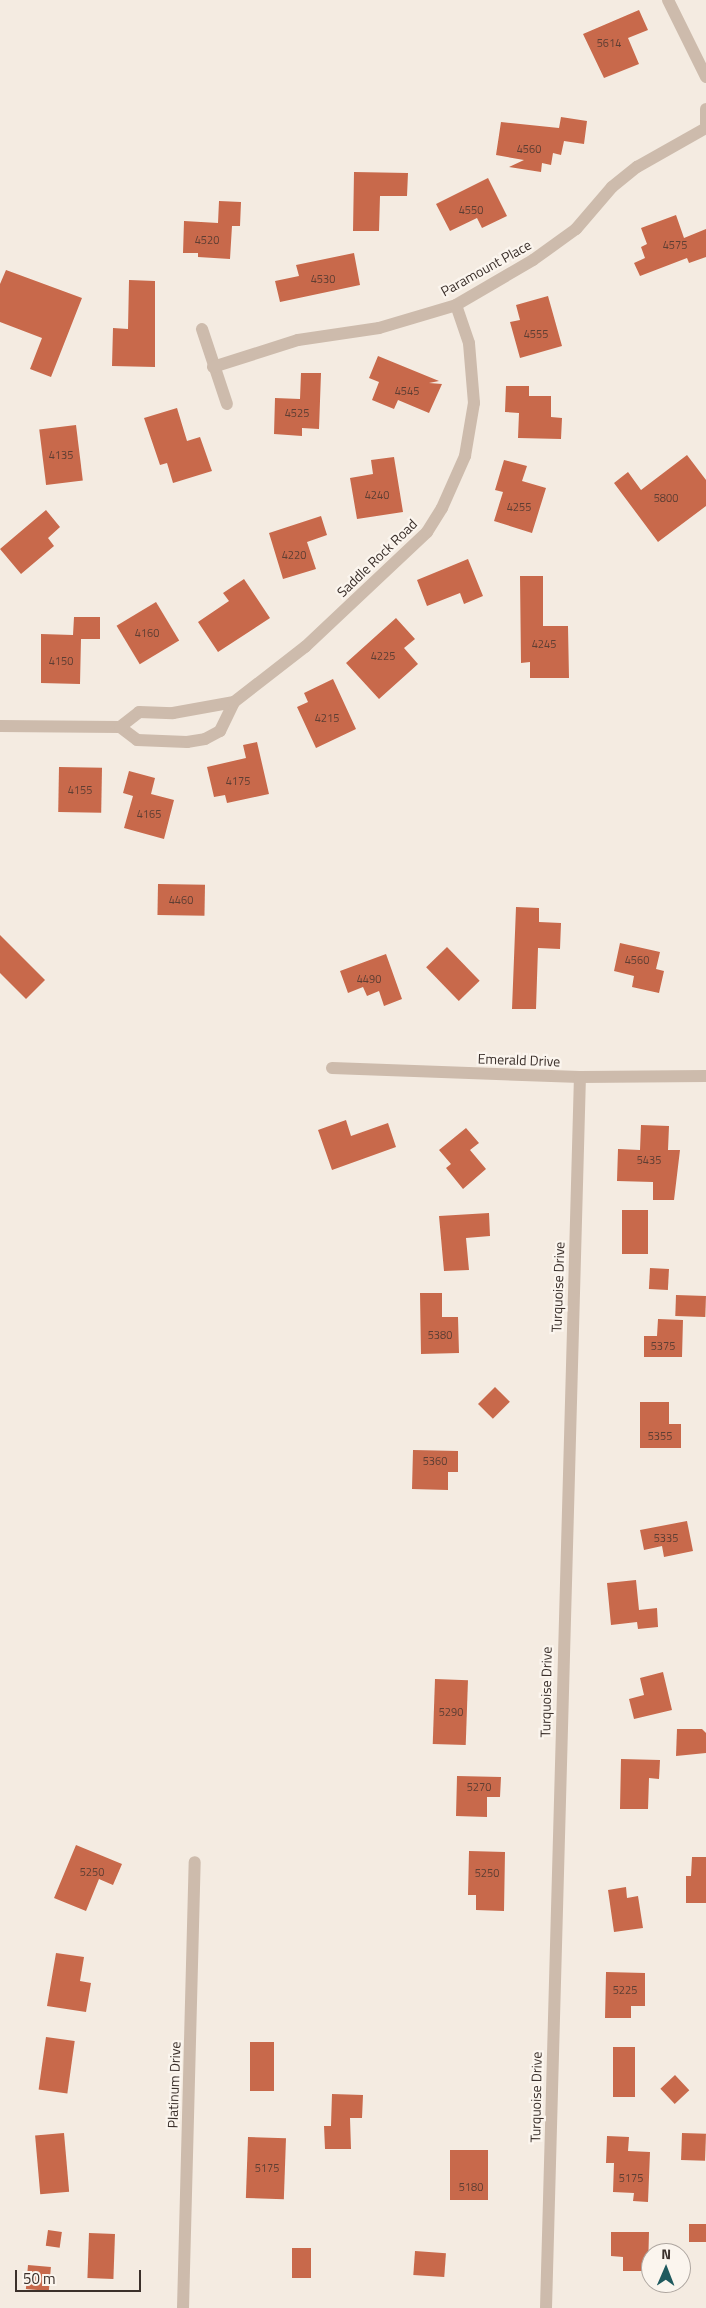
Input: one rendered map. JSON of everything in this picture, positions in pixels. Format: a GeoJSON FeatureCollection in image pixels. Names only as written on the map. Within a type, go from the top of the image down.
{"type":"FeatureCollection","features":[{"type":"Feature","properties":{"kind":"street"},"geometry":{"type":"LineString","coordinates":[[668,0],[706,77]]}},
{"type":"Feature","properties":{"kind":"street","name":"Paramount Place"},"geometry":{"type":"LineString","coordinates":[[214,366],[298,340],[379,328],[456,305],[533,260],[576,229],[612,187],[637,167],[706,126],[706,109]]}},
{"type":"Feature","properties":{"kind":"street","name":"Saddle Rock Road"},"geometry":{"type":"LineString","coordinates":[[234,702],[173,713],[139,712],[120,727],[137,740],[187,742],[206,739],[220,731],[234,702],[305,647],[397,563],[427,532],[442,508],[465,456],[474,403],[469,343],[456,305]]}},
{"type":"Feature","properties":{"kind":"street"},"geometry":{"type":"LineString","coordinates":[[202,329],[227,404]]}},
{"type":"Feature","properties":{"kind":"street"},"geometry":{"type":"LineString","coordinates":[[0,726],[120,727]]}},
{"type":"Feature","properties":{"kind":"street","name":"Emerald Drive"},"geometry":{"type":"LineString","coordinates":[[332,1068],[580,1077],[706,1076]]}},
{"type":"Feature","properties":{"kind":"street","name":"Turquoise Drive"},"geometry":{"type":"LineString","coordinates":[[546,2308],[580,1077]]}},
{"type":"Feature","properties":{"kind":"street","name":"Platinum Drive"},"geometry":{"type":"LineString","coordinates":[[183,2308],[195,1862]]}},
{"type":"Feature","properties":{"kind":"building"},"geometry":{"type":"Polygon","coordinates":[[[639,10],[648,30],[628,38],[639,64],[604,78],[583,34],[639,10]]]}},
{"type":"Feature","properties":{"kind":"building"},"geometry":{"type":"Polygon","coordinates":[[[561,117],[587,121],[584,144],[564,141],[561,155],[553,153],[551,165],[542,163],[541,172],[509,167],[524,160],[496,155],[501,122],[559,128],[561,117]]]}},
{"type":"Feature","properties":{"kind":"building"},"geometry":{"type":"Polygon","coordinates":[[[354,172],[408,173],[407,196],[380,196],[379,231],[353,231],[354,172]]]}},
{"type":"Feature","properties":{"kind":"building"},"geometry":{"type":"Polygon","coordinates":[[[488,178],[507,216],[482,228],[477,218],[450,231],[436,204],[488,178]]]}},
{"type":"Feature","properties":{"kind":"building"},"geometry":{"type":"Polygon","coordinates":[[[219,201],[241,202],[240,226],[232,226],[230,259],[198,257],[198,253],[183,253],[184,221],[218,223],[219,201]]]}},
{"type":"Feature","properties":{"kind":"building"},"geometry":{"type":"Polygon","coordinates":[[[676,215],[684,238],[706,229],[706,257],[689,263],[687,258],[640,276],[634,263],[645,258],[641,247],[647,244],[641,228],[676,215]]]}},
{"type":"Feature","properties":{"kind":"building"},"geometry":{"type":"Polygon","coordinates":[[[354,253],[360,285],[280,302],[275,281],[299,276],[296,265],[354,253]]]}},
{"type":"Feature","properties":{"kind":"building"},"geometry":{"type":"Polygon","coordinates":[[[6,270],[82,298],[51,377],[30,369],[42,338],[0,322],[0,284],[6,270]]]}},
{"type":"Feature","properties":{"kind":"building"},"geometry":{"type":"Polygon","coordinates":[[[129,280],[155,281],[155,367],[112,366],[113,328],[128,329],[129,280]]]}},
{"type":"Feature","properties":{"kind":"building"},"geometry":{"type":"Polygon","coordinates":[[[548,296],[562,346],[520,358],[510,322],[520,320],[516,305],[548,296]]]}},
{"type":"Feature","properties":{"kind":"building"},"geometry":{"type":"Polygon","coordinates":[[[378,356],[439,381],[429,383],[442,384],[429,413],[398,400],[394,409],[372,400],[379,382],[369,378],[378,356]]]}},
{"type":"Feature","properties":{"kind":"building"},"geometry":{"type":"Polygon","coordinates":[[[301,373],[321,373],[319,429],[302,428],[302,436],[274,434],[275,398],[300,399],[301,373]]]}},
{"type":"Feature","properties":{"kind":"building"},"geometry":{"type":"Polygon","coordinates":[[[506,386],[529,386],[529,396],[551,396],[551,417],[562,418],[561,439],[518,438],[519,413],[505,412],[506,386]]]}},
{"type":"Feature","properties":{"kind":"building"},"geometry":{"type":"Polygon","coordinates":[[[177,408],[187,441],[200,437],[212,471],[173,483],[167,463],[160,465],[144,418],[177,408]]]}},
{"type":"Feature","properties":{"kind":"building"},"geometry":{"type":"Polygon","coordinates":[[[76,425],[83,481],[46,485],[39,430],[76,425]]]}},
{"type":"Feature","properties":{"kind":"building"},"geometry":{"type":"Polygon","coordinates":[[[687,455],[706,480],[706,506],[658,542],[614,483],[628,472],[641,490],[687,455]]]}},
{"type":"Feature","properties":{"kind":"building"},"geometry":{"type":"Polygon","coordinates":[[[394,457],[403,512],[357,519],[350,478],[373,474],[371,460],[394,457]]]}},
{"type":"Feature","properties":{"kind":"building"},"geometry":{"type":"Polygon","coordinates":[[[504,460],[527,466],[522,481],[546,488],[532,533],[494,521],[503,492],[495,490],[504,460]]]}},
{"type":"Feature","properties":{"kind":"building"},"geometry":{"type":"Polygon","coordinates":[[[46,510],[60,527],[48,538],[54,546],[21,574],[0,549],[46,510]]]}},
{"type":"Feature","properties":{"kind":"building"},"geometry":{"type":"Polygon","coordinates":[[[321,516],[327,535],[307,542],[316,569],[283,579],[269,533],[321,516]]]}},
{"type":"Feature","properties":{"kind":"building"},"geometry":{"type":"Polygon","coordinates":[[[468,559],[483,596],[464,604],[460,593],[427,606],[417,580],[468,559]]]}},
{"type":"Feature","properties":{"kind":"building"},"geometry":{"type":"Polygon","coordinates":[[[520,576],[543,576],[543,626],[568,626],[569,678],[530,678],[530,662],[521,663],[520,576]]]}},
{"type":"Feature","properties":{"kind":"building"},"geometry":{"type":"Polygon","coordinates":[[[244,579],[270,618],[218,652],[198,622],[229,601],[223,593],[244,579]]]}},
{"type":"Feature","properties":{"kind":"building"},"geometry":{"type":"Polygon","coordinates":[[[156,602],[179,641],[140,664],[117,626],[156,602]]]}},
{"type":"Feature","properties":{"kind":"building"},"geometry":{"type":"Polygon","coordinates":[[[74,617],[100,617],[100,639],[81,639],[80,684],[41,683],[41,634],[73,635],[74,617]]]}},
{"type":"Feature","properties":{"kind":"building"},"geometry":{"type":"Polygon","coordinates":[[[396,618],[415,639],[404,648],[418,664],[379,699],[346,663],[396,618]]]}},
{"type":"Feature","properties":{"kind":"building"},"geometry":{"type":"Polygon","coordinates":[[[333,679],[356,729],[316,748],[297,707],[308,702],[304,693],[333,679]]]}},
{"type":"Feature","properties":{"kind":"building"},"geometry":{"type":"Polygon","coordinates":[[[257,742],[269,794],[227,803],[225,795],[214,797],[207,767],[246,758],[243,745],[257,742]]]}},
{"type":"Feature","properties":{"kind":"building"},"geometry":{"type":"Polygon","coordinates":[[[59,767],[102,768],[101,813],[58,812],[59,767]]]}},
{"type":"Feature","properties":{"kind":"building"},"geometry":{"type":"Polygon","coordinates":[[[129,771],[155,778],[151,794],[174,800],[164,839],[124,828],[133,796],[123,793],[129,771]]]}},
{"type":"Feature","properties":{"kind":"building"},"geometry":{"type":"Polygon","coordinates":[[[158,884],[205,885],[204,916],[157,915],[158,884]]]}},
{"type":"Feature","properties":{"kind":"building"},"geometry":{"type":"Polygon","coordinates":[[[516,907],[539,908],[539,922],[561,923],[560,949],[538,948],[536,1009],[512,1009],[516,907]]]}},
{"type":"Feature","properties":{"kind":"building"},"geometry":{"type":"Polygon","coordinates":[[[0,935],[45,980],[26,999],[0,973],[0,935]]]}},
{"type":"Feature","properties":{"kind":"building"},"geometry":{"type":"Polygon","coordinates":[[[620,943],[660,952],[656,969],[664,971],[659,993],[632,987],[634,976],[614,971],[620,943]]]}},
{"type":"Feature","properties":{"kind":"building"},"geometry":{"type":"Polygon","coordinates":[[[447,947],[480,981],[459,1001],[426,967],[447,947]]]}},
{"type":"Feature","properties":{"kind":"building"},"geometry":{"type":"Polygon","coordinates":[[[386,954],[402,999],[384,1006],[379,991],[367,996],[363,987],[348,993],[340,971],[386,954]]]}},
{"type":"Feature","properties":{"kind":"building"},"geometry":{"type":"Polygon","coordinates":[[[346,1120],[351,1136],[388,1123],[396,1147],[332,1170],[318,1130],[346,1120]]]}},
{"type":"Feature","properties":{"kind":"building"},"geometry":{"type":"Polygon","coordinates":[[[641,1125],[669,1126],[668,1150],[680,1150],[674,1200],[653,1200],[653,1182],[617,1181],[618,1149],[640,1150],[641,1125]]]}},
{"type":"Feature","properties":{"kind":"building"},"geometry":{"type":"Polygon","coordinates":[[[466,1128],[479,1143],[470,1150],[486,1169],[463,1189],[446,1168],[451,1164],[439,1150],[466,1128]]]}},
{"type":"Feature","properties":{"kind":"building"},"geometry":{"type":"Polygon","coordinates":[[[622,1210],[648,1210],[648,1254],[622,1254],[622,1210]]]}},
{"type":"Feature","properties":{"kind":"building"},"geometry":{"type":"Polygon","coordinates":[[[489,1213],[490,1236],[466,1238],[469,1270],[444,1271],[439,1216],[489,1213]]]}},
{"type":"Feature","properties":{"kind":"building"},"geometry":{"type":"Polygon","coordinates":[[[650,1268],[669,1269],[668,1290],[649,1289],[650,1268]]]}},
{"type":"Feature","properties":{"kind":"building"},"geometry":{"type":"Polygon","coordinates":[[[420,1293],[442,1293],[442,1317],[458,1317],[459,1353],[421,1354],[420,1293]]]}},
{"type":"Feature","properties":{"kind":"building"},"geometry":{"type":"Polygon","coordinates":[[[676,1295],[706,1296],[705,1317],[675,1316],[676,1295]]]}},
{"type":"Feature","properties":{"kind":"building"},"geometry":{"type":"Polygon","coordinates":[[[658,1319],[683,1320],[682,1357],[644,1357],[644,1336],[657,1336],[658,1319]]]}},
{"type":"Feature","properties":{"kind":"building"},"geometry":{"type":"Polygon","coordinates":[[[495,1387],[510,1402],[493,1419],[478,1404],[495,1387]]]}},
{"type":"Feature","properties":{"kind":"building"},"geometry":{"type":"Polygon","coordinates":[[[640,1402],[669,1402],[669,1424],[681,1424],[681,1448],[640,1448],[640,1402]]]}},
{"type":"Feature","properties":{"kind":"building"},"geometry":{"type":"Polygon","coordinates":[[[413,1450],[458,1451],[458,1472],[448,1472],[448,1490],[412,1489],[413,1450]]]}},
{"type":"Feature","properties":{"kind":"building"},"geometry":{"type":"Polygon","coordinates":[[[687,1521],[693,1551],[664,1557],[662,1546],[644,1550],[640,1530],[687,1521]]]}},
{"type":"Feature","properties":{"kind":"building"},"geometry":{"type":"Polygon","coordinates":[[[636,1580],[639,1610],[657,1608],[658,1627],[638,1629],[637,1622],[611,1625],[607,1583],[636,1580]]]}},
{"type":"Feature","properties":{"kind":"building"},"geometry":{"type":"Polygon","coordinates":[[[663,1672],[672,1710],[634,1719],[629,1699],[644,1695],[640,1678],[663,1672]]]}},
{"type":"Feature","properties":{"kind":"building"},"geometry":{"type":"Polygon","coordinates":[[[435,1679],[468,1680],[466,1745],[433,1744],[435,1679]]]}},
{"type":"Feature","properties":{"kind":"building"},"geometry":{"type":"Polygon","coordinates":[[[677,1729],[702,1729],[706,1733],[706,1753],[676,1756],[677,1729]]]}},
{"type":"Feature","properties":{"kind":"building"},"geometry":{"type":"Polygon","coordinates":[[[621,1759],[660,1760],[659,1779],[649,1778],[648,1809],[620,1809],[621,1759]]]}},
{"type":"Feature","properties":{"kind":"building"},"geometry":{"type":"Polygon","coordinates":[[[457,1776],[501,1777],[500,1797],[487,1797],[487,1817],[456,1816],[457,1776]]]}},
{"type":"Feature","properties":{"kind":"building"},"geometry":{"type":"Polygon","coordinates":[[[76,1845],[122,1864],[113,1885],[99,1879],[86,1911],[54,1898],[76,1845]]]}},
{"type":"Feature","properties":{"kind":"building"},"geometry":{"type":"Polygon","coordinates":[[[469,1851],[505,1852],[504,1911],[476,1910],[476,1895],[468,1895],[469,1851]]]}},
{"type":"Feature","properties":{"kind":"building"},"geometry":{"type":"Polygon","coordinates":[[[692,1857],[706,1857],[706,1903],[686,1903],[686,1876],[691,1876],[692,1857]]]}},
{"type":"Feature","properties":{"kind":"building"},"geometry":{"type":"Polygon","coordinates":[[[626,1887],[627,1898],[638,1896],[643,1928],[614,1932],[608,1890],[626,1887]]]}},
{"type":"Feature","properties":{"kind":"building"},"geometry":{"type":"Polygon","coordinates":[[[56,1953],[84,1957],[80,1981],[91,1983],[86,2012],[47,2006],[56,1953]]]}},
{"type":"Feature","properties":{"kind":"building"},"geometry":{"type":"Polygon","coordinates":[[[606,1972],[645,1973],[645,2006],[631,2006],[631,2018],[605,2018],[606,1972]]]}},
{"type":"Feature","properties":{"kind":"building"},"geometry":{"type":"Polygon","coordinates":[[[46,2037],[75,2041],[67,2094],[39,2089],[46,2037]]]}},
{"type":"Feature","properties":{"kind":"building"},"geometry":{"type":"Polygon","coordinates":[[[250,2042],[274,2042],[274,2091],[250,2091],[250,2042]]]}},
{"type":"Feature","properties":{"kind":"building"},"geometry":{"type":"Polygon","coordinates":[[[613,2047],[635,2047],[635,2097],[613,2097],[613,2047]]]}},
{"type":"Feature","properties":{"kind":"building"},"geometry":{"type":"Polygon","coordinates":[[[675,2075],[689,2090],[675,2104],[660,2089],[675,2075]]]}},
{"type":"Feature","properties":{"kind":"building"},"geometry":{"type":"Polygon","coordinates":[[[332,2094],[363,2095],[362,2118],[350,2118],[351,2149],[325,2149],[324,2126],[331,2126],[332,2094]]]}},
{"type":"Feature","properties":{"kind":"building"},"geometry":{"type":"Polygon","coordinates":[[[64,2133],[69,2192],[40,2194],[35,2136],[64,2133]]]}},
{"type":"Feature","properties":{"kind":"building"},"geometry":{"type":"Polygon","coordinates":[[[682,2133],[706,2134],[705,2161],[681,2160],[682,2133]]]}},
{"type":"Feature","properties":{"kind":"building"},"geometry":{"type":"Polygon","coordinates":[[[607,2136],[629,2137],[628,2151],[650,2152],[648,2202],[633,2201],[634,2193],[613,2192],[614,2163],[606,2163],[607,2136]]]}},
{"type":"Feature","properties":{"kind":"building"},"geometry":{"type":"Polygon","coordinates":[[[248,2137],[286,2138],[284,2199],[246,2198],[248,2137]]]}},
{"type":"Feature","properties":{"kind":"building"},"geometry":{"type":"Polygon","coordinates":[[[450,2150],[488,2150],[488,2200],[450,2200],[450,2150]]]}},
{"type":"Feature","properties":{"kind":"building"},"geometry":{"type":"Polygon","coordinates":[[[689,2224],[706,2224],[706,2242],[689,2242],[689,2224]]]}},
{"type":"Feature","properties":{"kind":"building"},"geometry":{"type":"Polygon","coordinates":[[[48,2230],[62,2232],[60,2248],[46,2246],[48,2230]]]}},
{"type":"Feature","properties":{"kind":"building"},"geometry":{"type":"Polygon","coordinates":[[[611,2232],[649,2232],[649,2243],[641,2243],[641,2271],[623,2271],[623,2257],[611,2256],[611,2232]]]}},
{"type":"Feature","properties":{"kind":"building"},"geometry":{"type":"Polygon","coordinates":[[[89,2233],[115,2234],[113,2279],[87,2278],[89,2233]]]}},
{"type":"Feature","properties":{"kind":"building"},"geometry":{"type":"Polygon","coordinates":[[[292,2248],[311,2248],[311,2278],[292,2278],[292,2248]]]}},
{"type":"Feature","properties":{"kind":"building"},"geometry":{"type":"Polygon","coordinates":[[[415,2251],[446,2253],[444,2277],[413,2275],[415,2251]]]}},
{"type":"Feature","properties":{"kind":"building"},"geometry":{"type":"Polygon","coordinates":[[[28,2265],[51,2267],[49,2291],[26,2289],[28,2265]]]}}]}
